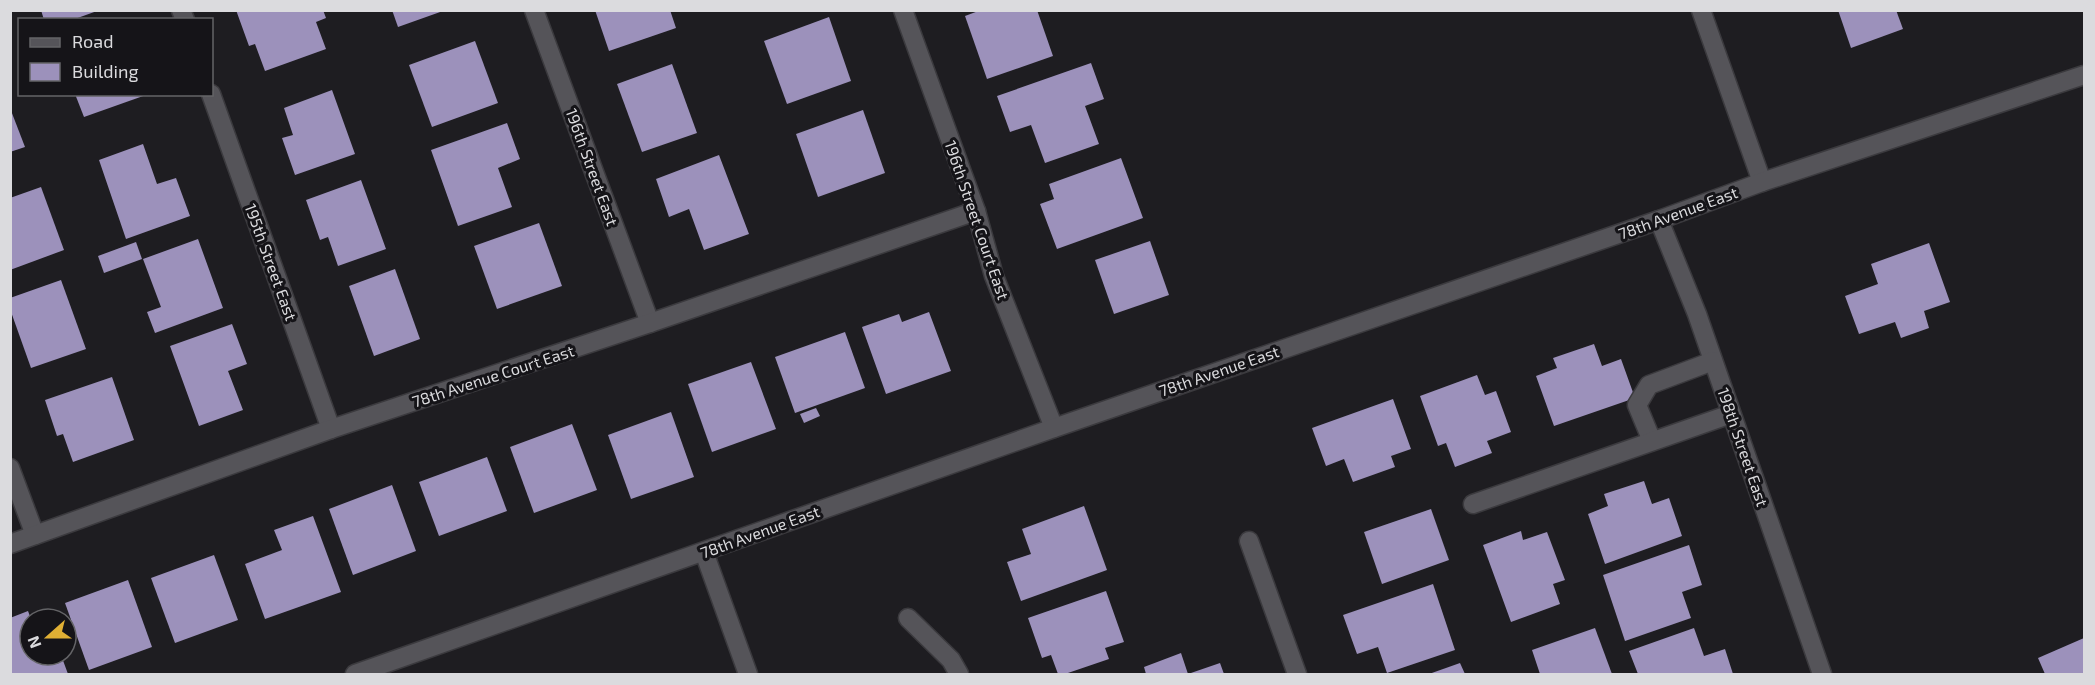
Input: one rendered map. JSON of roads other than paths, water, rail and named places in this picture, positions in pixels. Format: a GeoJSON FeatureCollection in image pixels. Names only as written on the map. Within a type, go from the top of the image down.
{"type":"FeatureCollection","features":[{"type":"Feature","properties":{"kind":"street","name":"196th Street East"},"geometry":{"type":"LineString","coordinates":[[534,10],[650,323]]}},
{"type":"Feature","properties":{"kind":"street","name":"196th Street Court East"},"geometry":{"type":"LineString","coordinates":[[903,10],[976,211],[994,276],[1054,428]]}},
{"type":"Feature","properties":{"kind":"street"},"geometry":{"type":"LineString","coordinates":[[1701,10],[1762,182]]}},
{"type":"Feature","properties":{"kind":"street","name":"78th Avenue East"},"geometry":{"type":"LineString","coordinates":[[355,675],[1054,428],[1659,220],[1762,182],[2085,75]]}},
{"type":"Feature","properties":{"kind":"street","name":"195th Street East"},"geometry":{"type":"LineString","coordinates":[[212,96],[331,429]]}},
{"type":"Feature","properties":{"kind":"street","name":"78th Avenue Court East"},"geometry":{"type":"LineString","coordinates":[[10,544],[331,429],[976,211]]}},
{"type":"Feature","properties":{"kind":"street","name":"198th Street East"},"geometry":{"type":"LineString","coordinates":[[1659,220],[1697,314],[1822,675]]}},
{"type":"Feature","properties":{"kind":"street"},"geometry":{"type":"LineString","coordinates":[[1652,441],[1637,405],[1649,385],[1713,361]]}},
{"type":"Feature","properties":{"kind":"street"},"geometry":{"type":"LineString","coordinates":[[1473,504],[1731,414]]}},
{"type":"Feature","properties":{"kind":"street"},"geometry":{"type":"LineString","coordinates":[[10,468],[34,535]]}},
{"type":"Feature","properties":{"kind":"street"},"geometry":{"type":"LineString","coordinates":[[1248,541],[1297,675]]}},
{"type":"Feature","properties":{"kind":"street"},"geometry":{"type":"LineString","coordinates":[[704,552],[748,675]]}},
{"type":"Feature","properties":{"kind":"street"},"geometry":{"type":"LineString","coordinates":[[908,618],[951,660],[958,675]]}}]}
